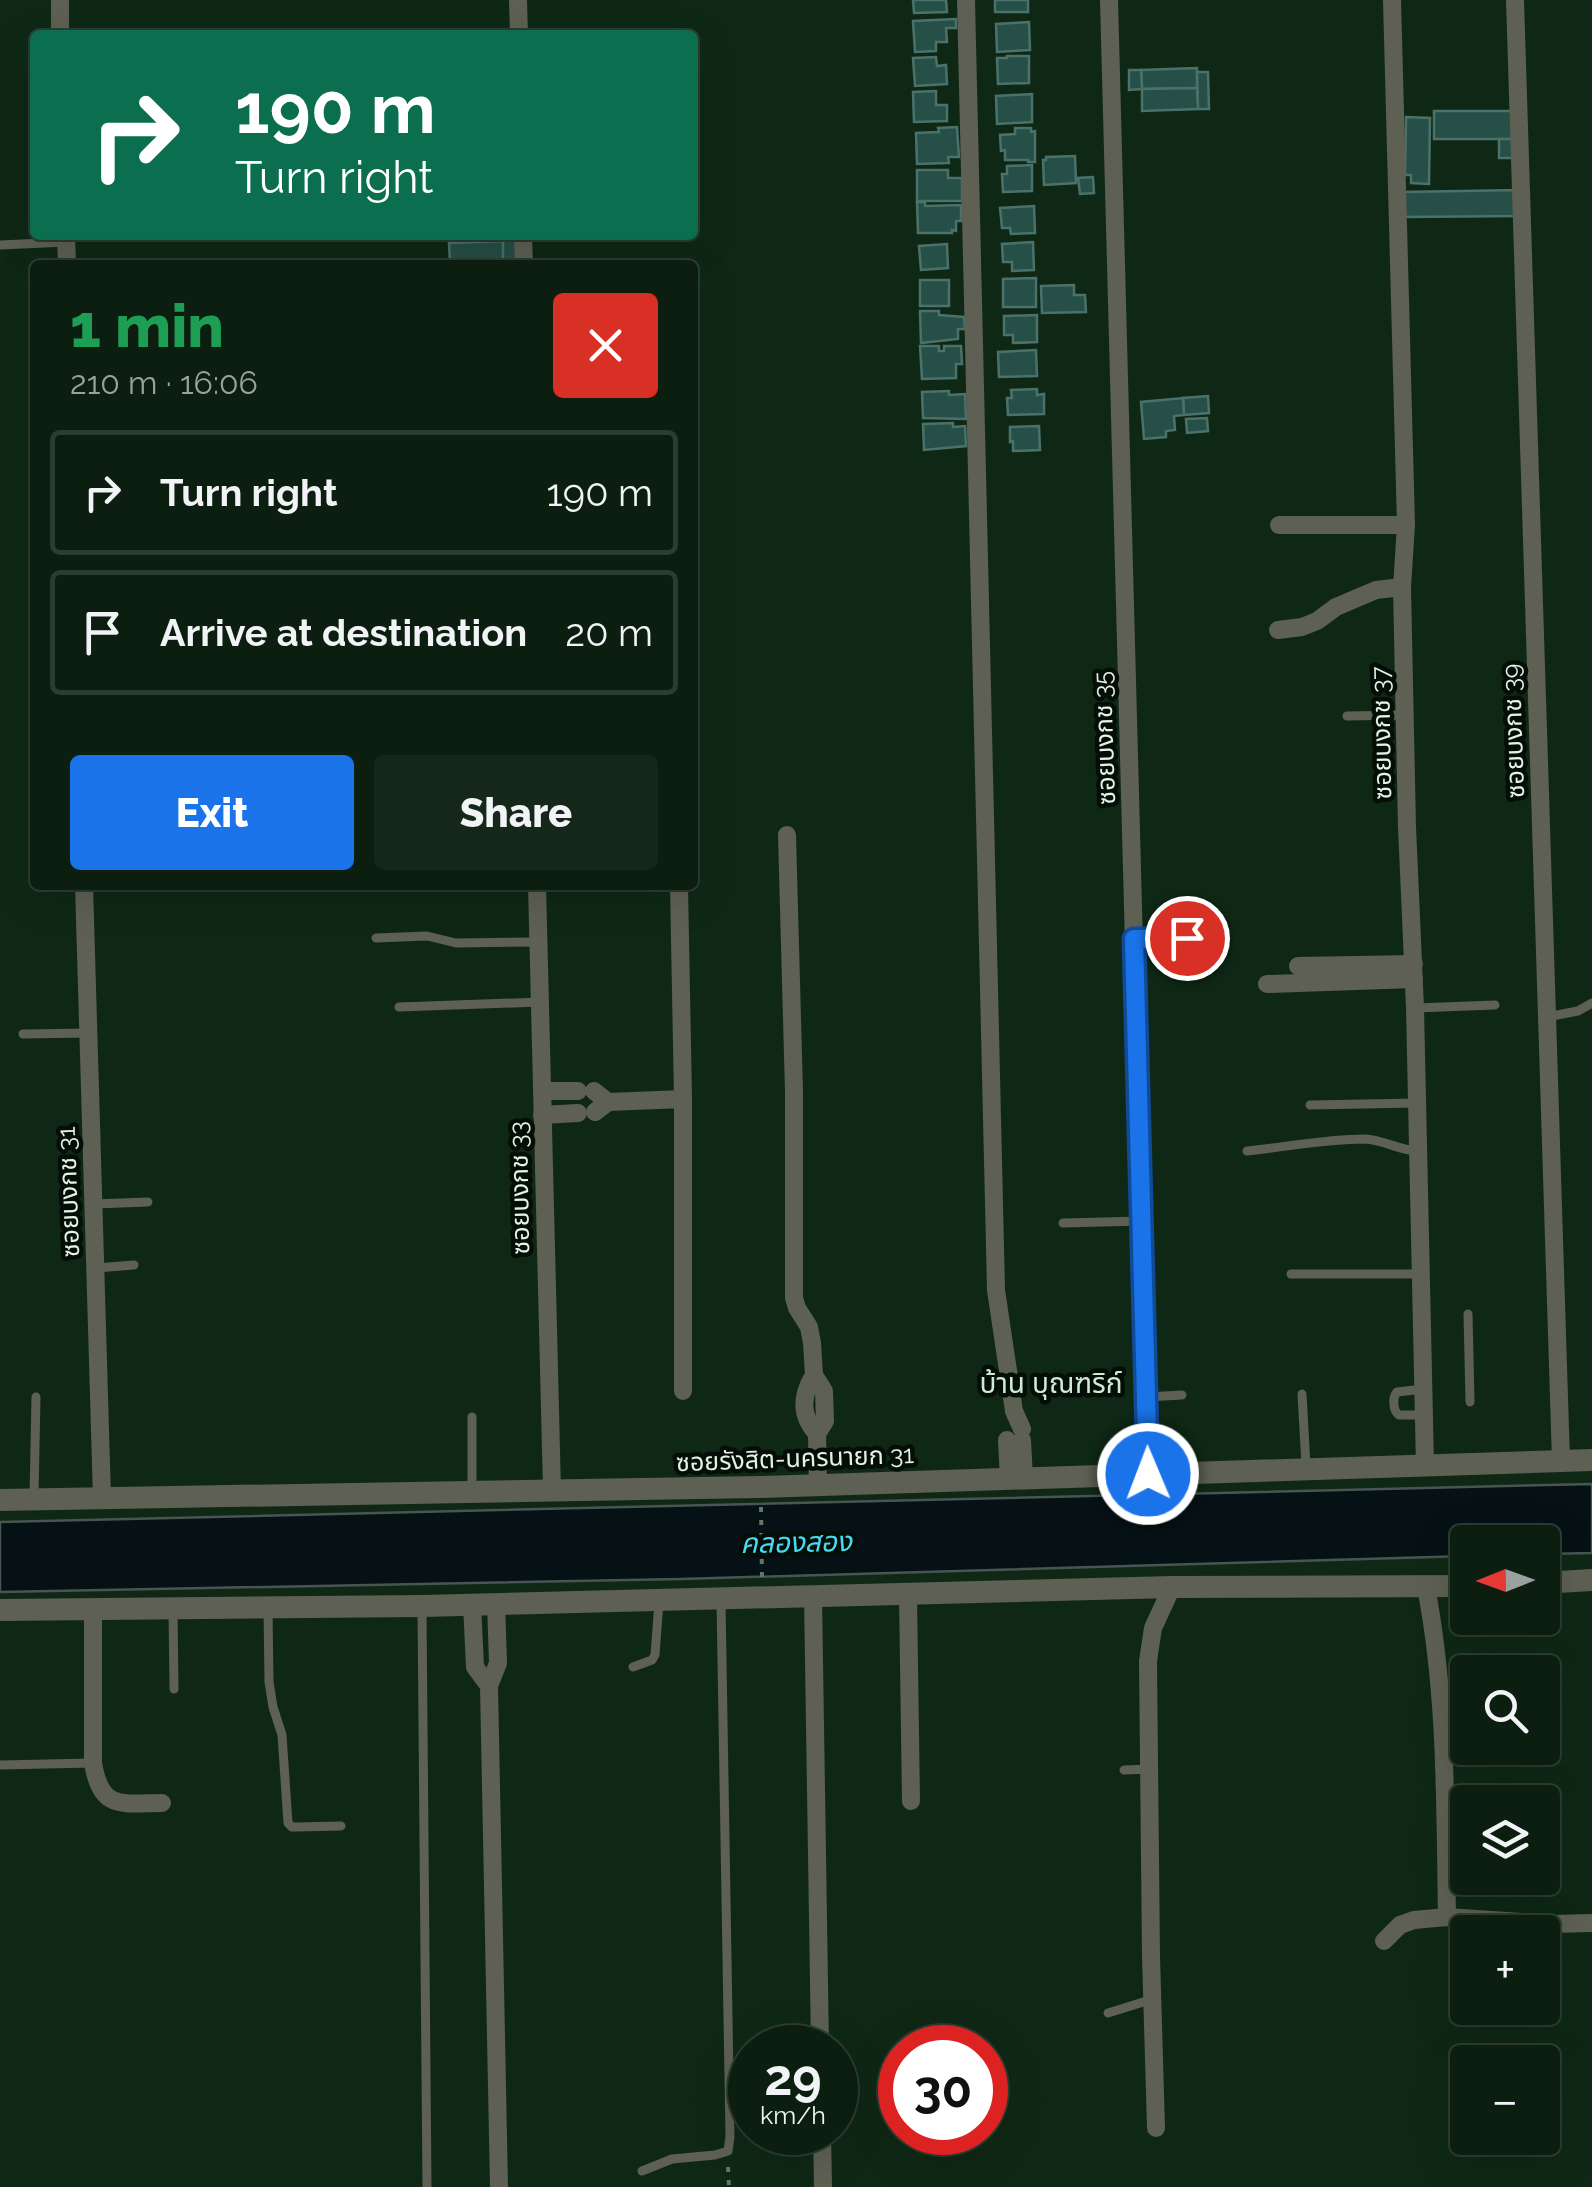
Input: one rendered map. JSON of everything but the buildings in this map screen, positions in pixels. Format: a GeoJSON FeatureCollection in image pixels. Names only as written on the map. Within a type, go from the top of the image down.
{"type":"FeatureCollection","features":[{"type":"Feature","properties":{"kind":"street"},"geometry":{"type":"LineString","coordinates":[[60,0],[60,30]]}},
{"type":"Feature","properties":{"kind":"street"},"geometry":{"type":"LineString","coordinates":[[518,0],[519,30]]}},
{"type":"Feature","properties":{"kind":"street"},"geometry":{"type":"LineString","coordinates":[[966,0],[996,1290],[1014,1411],[1016,1479]]}},
{"type":"Feature","properties":{"kind":"street","name":"ซอยบงกช 35"},"geometry":{"type":"LineString","coordinates":[[1109,0],[1148,1474]]}},
{"type":"Feature","properties":{"kind":"street","name":"ซอยบงกช 37"},"geometry":{"type":"LineString","coordinates":[[1392,0],[1406,525],[1402,587],[1407,827],[1425,1465]]}},
{"type":"Feature","properties":{"kind":"street","name":"ซอยบงกช 39"},"geometry":{"type":"LineString","coordinates":[[1515,0],[1561,1461]]}},
{"type":"Feature","properties":{"kind":"street"},"geometry":{"type":"LineString","coordinates":[[1279,525],[1406,525]]}},
{"type":"Feature","properties":{"kind":"street"},"geometry":{"type":"LineString","coordinates":[[1278,630],[1318,621],[1336,606],[1376,590],[1402,587]]}},
{"type":"Feature","properties":{"kind":"street"},"geometry":{"type":"LineString","coordinates":[[788,835],[794,1298],[808,1327],[814,1376],[824,1391],[825,1421],[817,1434],[818,1485]]}},
{"type":"Feature","properties":{"kind":"street","name":"ซอยบงกช 31"},"geometry":{"type":"LineString","coordinates":[[84,890],[102,1498]]}},
{"type":"Feature","properties":{"kind":"street","name":"ซอยบงกช 33"},"geometry":{"type":"LineString","coordinates":[[537,890],[552,1490]]}},
{"type":"Feature","properties":{"kind":"street"},"geometry":{"type":"LineString","coordinates":[[679,890],[683,1391]]}},
{"type":"Feature","properties":{"kind":"street"},"geometry":{"type":"LineString","coordinates":[[1298,966],[1414,972]]}},
{"type":"Feature","properties":{"kind":"street"},"geometry":{"type":"LineString","coordinates":[[1267,984],[1414,972]]}},
{"type":"Feature","properties":{"kind":"street"},"geometry":{"type":"LineString","coordinates":[[542,1092],[590,1102]]}},
{"type":"Feature","properties":{"kind":"street"},"geometry":{"type":"LineString","coordinates":[[542,1114],[590,1102],[683,1098]]}},
{"type":"Feature","properties":{"kind":"street","name":"ซอยรังสิต-นครนายก 31"},"geometry":{"type":"LineString","coordinates":[[0,1500],[1016,1479],[1425,1465],[1470,1454],[1592,1460]]}},
{"type":"Feature","properties":{"kind":"street"},"geometry":{"type":"LineString","coordinates":[[1560,1581],[1592,1580]]}},
{"type":"Feature","properties":{"kind":"street"},"geometry":{"type":"LineString","coordinates":[[0,1610],[422,1606],[1172,1587],[1450,1587]]}},
{"type":"Feature","properties":{"kind":"street"},"geometry":{"type":"LineString","coordinates":[[1156,2128],[1148,1661],[1153,1628],[1172,1587]]}},
{"type":"Feature","properties":{"kind":"street"},"geometry":{"type":"LineString","coordinates":[[1426,1588],[1441,1695],[1447,1917]]}},
{"type":"Feature","properties":{"kind":"street"},"geometry":{"type":"LineString","coordinates":[[908,1595],[911,1801]]}},
{"type":"Feature","properties":{"kind":"street"},"geometry":{"type":"LineString","coordinates":[[813,1596],[820,2025]]}},
{"type":"Feature","properties":{"kind":"street"},"geometry":{"type":"LineString","coordinates":[[484,1604],[475,1667],[489,1686],[499,2187]]}},
{"type":"Feature","properties":{"kind":"street"},"geometry":{"type":"LineString","coordinates":[[93,1608],[96,1779],[102,1793],[112,1801],[162,1804]]}},
{"type":"Feature","properties":{"kind":"street"},"geometry":{"type":"LineString","coordinates":[[1384,1941],[1400,1925],[1447,1917],[1592,1923]]}},
{"type":"Feature","properties":{"kind":"street"},"geometry":{"type":"LineString","coordinates":[[822,2155],[823,2187]]}},
{"type":"Feature","properties":{"kind":"lane"},"geometry":{"type":"LineString","coordinates":[[0,245],[55,240]]}},
{"type":"Feature","properties":{"kind":"lane"},"geometry":{"type":"LineString","coordinates":[[1347,716],[1406,715]]}},
{"type":"Feature","properties":{"kind":"lane"},"geometry":{"type":"LineString","coordinates":[[376,938],[427,936],[456,943],[538,942]]}},
{"type":"Feature","properties":{"kind":"lane"},"geometry":{"type":"LineString","coordinates":[[1134,939],[1187,938]]}},
{"type":"Feature","properties":{"kind":"lane"},"geometry":{"type":"LineString","coordinates":[[399,1006],[540,1002]]}},
{"type":"Feature","properties":{"kind":"lane"},"geometry":{"type":"LineString","coordinates":[[1547,1017],[1578,1010],[1592,1002]]}},
{"type":"Feature","properties":{"kind":"lane"},"geometry":{"type":"LineString","coordinates":[[1415,1008],[1495,1005]]}},
{"type":"Feature","properties":{"kind":"lane"},"geometry":{"type":"LineString","coordinates":[[24,1034],[89,1033]]}},
{"type":"Feature","properties":{"kind":"lane"},"geometry":{"type":"LineString","coordinates":[[1310,1105],[1417,1103]]}},
{"type":"Feature","properties":{"kind":"lane"},"geometry":{"type":"LineString","coordinates":[[1247,1151],[1362,1139],[1376,1140],[1399,1150],[1418,1151]]}},
{"type":"Feature","properties":{"kind":"lane"},"geometry":{"type":"LineString","coordinates":[[94,1204],[148,1202]]}},
{"type":"Feature","properties":{"kind":"lane"},"geometry":{"type":"LineString","coordinates":[[1063,1224],[1141,1220]]}},
{"type":"Feature","properties":{"kind":"lane"},"geometry":{"type":"LineString","coordinates":[[96,1268],[134,1265]]}},
{"type":"Feature","properties":{"kind":"lane"},"geometry":{"type":"LineString","coordinates":[[1291,1274],[1421,1274]]}},
{"type":"Feature","properties":{"kind":"lane"},"geometry":{"type":"LineString","coordinates":[[1468,1314],[1470,1402]]}},
{"type":"Feature","properties":{"kind":"lane"},"geometry":{"type":"LineString","coordinates":[[1423,1389],[1397,1392],[1394,1407],[1399,1415],[1424,1416]]}},
{"type":"Feature","properties":{"kind":"lane"},"geometry":{"type":"LineString","coordinates":[[1302,1394],[1306,1468]]}},
{"type":"Feature","properties":{"kind":"lane"},"geometry":{"type":"LineString","coordinates":[[1146,1397],[1182,1395]]}},
{"type":"Feature","properties":{"kind":"lane"},"geometry":{"type":"LineString","coordinates":[[34,1500],[36,1396]]}},
{"type":"Feature","properties":{"kind":"lane"},"geometry":{"type":"LineString","coordinates":[[472,1417],[472,1492]]}},
{"type":"Feature","properties":{"kind":"lane"},"geometry":{"type":"LineString","coordinates":[[720,1598],[728,2045]]}},
{"type":"Feature","properties":{"kind":"lane"},"geometry":{"type":"LineString","coordinates":[[633,1667],[655,1655],[659,1599]]}},
{"type":"Feature","properties":{"kind":"lane"},"geometry":{"type":"LineString","coordinates":[[422,1606],[428,2187]]}},
{"type":"Feature","properties":{"kind":"lane"},"geometry":{"type":"LineString","coordinates":[[268,1607],[269,1682],[282,1735],[288,1822],[297,1828],[341,1826]]}},
{"type":"Feature","properties":{"kind":"lane"},"geometry":{"type":"LineString","coordinates":[[173,1608],[174,1689]]}},
{"type":"Feature","properties":{"kind":"lane"},"geometry":{"type":"LineString","coordinates":[[0,1765],[94,1762]]}},
{"type":"Feature","properties":{"kind":"lane"},"geometry":{"type":"LineString","coordinates":[[1124,1770],[1150,1769]]}},
{"type":"Feature","properties":{"kind":"lane"},"geometry":{"type":"LineString","coordinates":[[1108,2012],[1153,1999]]}},
{"type":"Feature","properties":{"kind":"lane"},"geometry":{"type":"LineString","coordinates":[[642,2171],[672,2159],[715,2156],[728,2151]]}},
{"type":"Feature","properties":{"kind":"path"},"geometry":{"type":"LineString","coordinates":[[760,1500],[762,1584]]}},
{"type":"Feature","properties":{"kind":"path"},"geometry":{"type":"LineString","coordinates":[[728,2155],[729,2187]]}},
{"type":"Feature","properties":{"kind":"water","name":"คลองสอง"},"geometry":{"type":"Polygon","coordinates":[[[1592,1484],[1592,1553],[1560,1554],[1560,1525],[1450,1525],[1450,1556],[681,1579],[0,1592],[0,1522],[1592,1484]]]}},
{"type":"Feature","properties":{"kind":"district","name":"บ้าน บุณฑริก์"},"geometry":{"type":"Point","coordinates":[1051,1383]}},
{"type":"Feature","properties":{"kind":"route"},"geometry":{"type":"LineString","coordinates":[[1148,1474],[1134,939],[1187,938]]}}]}
